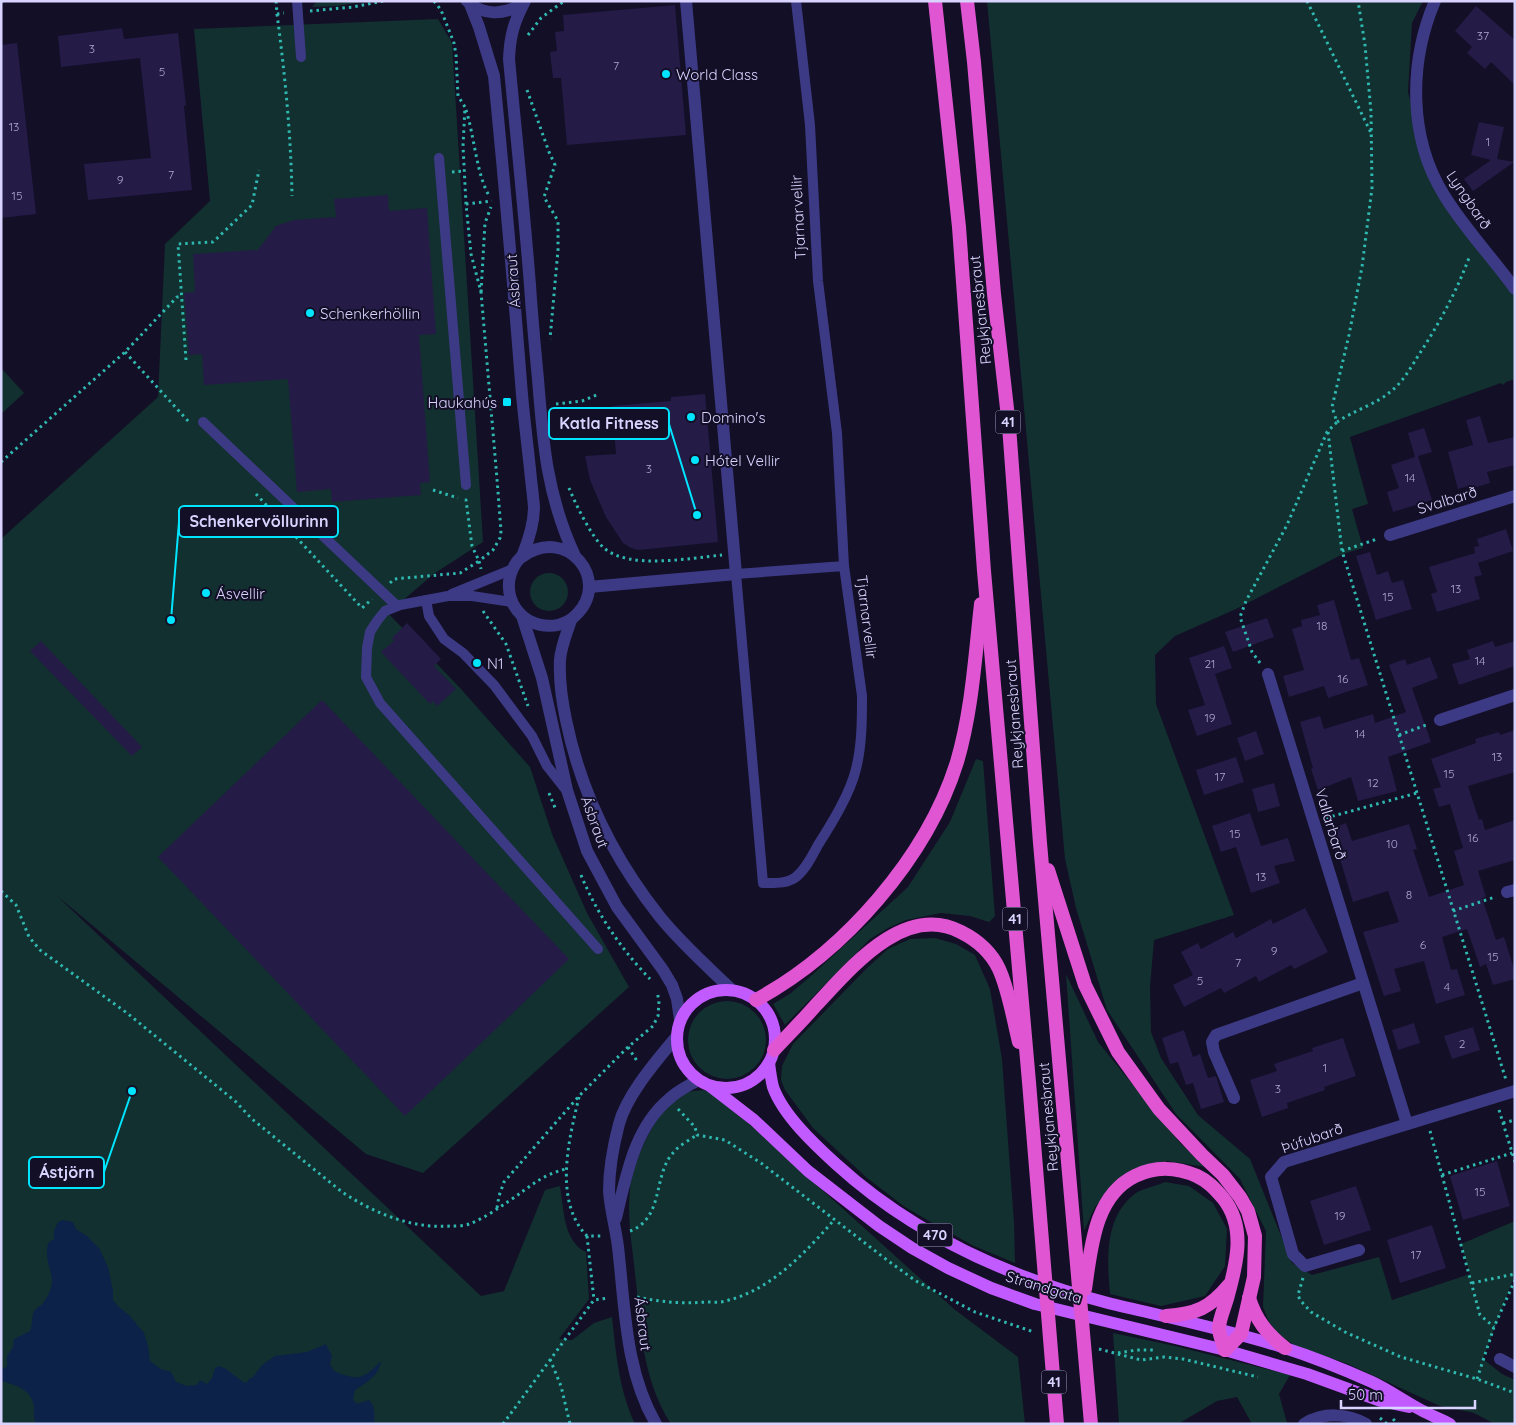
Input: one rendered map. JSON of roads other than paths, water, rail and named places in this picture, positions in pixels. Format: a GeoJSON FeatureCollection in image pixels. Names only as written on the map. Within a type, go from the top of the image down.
{"type":"FeatureCollection","features":[{"type":"Feature","properties":{"kind":"highway","name":"Reykjanesbraut"},"geometry":{"type":"LineString","coordinates":[[935,1],[959,227],[984,571],[1057,1424]]}},
{"type":"Feature","properties":{"kind":"highway","name":"Reykjanesbraut"},"geometry":{"type":"LineString","coordinates":[[966,1],[974,62],[994,294],[1009,426],[1040,843],[1083,1276]]}},
{"type":"Feature","properties":{"kind":"highway"},"geometry":{"type":"LineString","coordinates":[[756,1000],[793,978],[841,936],[898,876],[928,828],[949,784],[966,723],[972,690],[984,571]]}},
{"type":"Feature","properties":{"kind":"highway"},"geometry":{"type":"LineString","coordinates":[[1040,843],[1071,944],[1086,985],[1118,1052],[1159,1109],[1223,1175],[1240,1197],[1248,1211],[1255,1236],[1254,1277],[1241,1334],[1225,1350],[1219,1328],[1232,1283],[1239,1241],[1235,1221],[1227,1203],[1203,1179],[1190,1173],[1154,1169],[1134,1176],[1123,1183],[1105,1204],[1099,1216],[1083,1276]]}},
{"type":"Feature","properties":{"kind":"highway"},"geometry":{"type":"LineString","coordinates":[[774,1050],[870,950],[891,936],[909,929],[925,925],[941,926],[956,929],[981,944],[998,968],[1007,992],[1029,1082]]}},
{"type":"Feature","properties":{"kind":"highway","name":"41"},"geometry":{"type":"LineString","coordinates":[[1083,1276],[1082,1309],[1088,1348],[1092,1424]]}},
{"type":"Feature","properties":{"kind":"highway"},"geometry":{"type":"LineString","coordinates":[[1166,1316],[1192,1313],[1206,1308],[1232,1283]]}},
{"type":"Feature","properties":{"kind":"highway"},"geometry":{"type":"LineString","coordinates":[[1249,1298],[1263,1327],[1272,1338],[1285,1348]]}},
{"type":"Feature","properties":{"kind":"main road","name":"470"},"geometry":{"type":"LineString","coordinates":[[719,990],[732,990],[756,1000],[772,1020],[775,1035],[774,1050],[769,1063],[761,1074],[744,1085],[724,1088],[710,1086],[698,1080],[682,1060],[678,1048],[677,1036],[680,1020],[687,1009],[696,1000],[719,990]]}},
{"type":"Feature","properties":{"kind":"main road","name":"Strandgata"},"geometry":{"type":"LineString","coordinates":[[769,1063],[773,1086],[778,1098],[799,1127],[859,1184],[906,1218],[937,1237],[994,1266],[1055,1287],[1108,1302],[1219,1328],[1285,1348],[1373,1382],[1421,1410],[1450,1424]]}},
{"type":"Feature","properties":{"kind":"main road","name":"Strandgata"},"geometry":{"type":"LineString","coordinates":[[710,1086],[754,1120],[808,1171],[852,1206],[912,1248],[948,1268],[991,1288],[1035,1304],[1225,1350],[1307,1374],[1381,1401],[1421,1410]]}},
{"type":"Feature","properties":{"kind":"street"},"geometry":{"type":"LineString","coordinates":[[469,2],[483,11],[498,13],[512,10],[525,1]]}},
{"type":"Feature","properties":{"kind":"street","name":"Ásbraut"},"geometry":{"type":"LineString","coordinates":[[525,1],[512,29],[509,59],[526,233],[542,432],[555,508],[575,556]]}},
{"type":"Feature","properties":{"kind":"street","name":"Tjarnarvellir"},"geometry":{"type":"LineString","coordinates":[[686,1],[736,574]]}},
{"type":"Feature","properties":{"kind":"street","name":"Lyngbarð"},"geometry":{"type":"LineString","coordinates":[[1435,1],[1428,18],[1418,59],[1416,103],[1419,130],[1430,166],[1442,193],[1515,289]]}},
{"type":"Feature","properties":{"kind":"street","name":"Ásbraut"},"geometry":{"type":"LineString","coordinates":[[469,2],[492,68],[502,152],[523,404],[534,507],[529,538],[522,557]]}},
{"type":"Feature","properties":{"kind":"street","name":"Svalbarð"},"geometry":{"type":"LineString","coordinates":[[1390,535],[1515,496]]}},
{"type":"Feature","properties":{"kind":"street"},"geometry":{"type":"LineString","coordinates":[[548,546],[567,550],[575,556],[583,565],[589,586],[587,599],[581,610],[571,620],[560,625],[536,624],[522,616],[512,602],[509,585],[513,569],[522,557],[530,551],[548,546]]}},
{"type":"Feature","properties":{"kind":"street"},"geometry":{"type":"LineString","coordinates":[[589,586],[736,574]]}},
{"type":"Feature","properties":{"kind":"street","name":"Ásbraut"},"geometry":{"type":"LineString","coordinates":[[522,616],[542,678],[566,790],[591,859],[618,907],[672,985],[677,1000],[680,1020]]}},
{"type":"Feature","properties":{"kind":"street","name":"Ásbraut"},"geometry":{"type":"LineString","coordinates":[[571,620],[561,650],[560,679],[569,735],[591,803],[612,847],[641,892],[682,942],[732,990]]}},
{"type":"Feature","properties":{"kind":"street","name":"Vallarbarð"},"geometry":{"type":"LineString","coordinates":[[1268,674],[1407,1124]]}},
{"type":"Feature","properties":{"kind":"street"},"geometry":{"type":"LineString","coordinates":[[1440,720],[1515,696]]}},
{"type":"Feature","properties":{"kind":"street"},"geometry":{"type":"LineString","coordinates":[[1234,1098],[1214,1052],[1212,1042],[1216,1035],[1363,983]]}},
{"type":"Feature","properties":{"kind":"street","name":"Ásbraut"},"geometry":{"type":"LineString","coordinates":[[656,1424],[640,1390],[631,1358],[624,1301],[619,1229],[609,1191],[620,1122],[647,1072],[677,1036]]}},
{"type":"Feature","properties":{"kind":"street","name":"Ásbraut"},"geometry":{"type":"LineString","coordinates":[[619,1229],[629,1163],[654,1113],[669,1098],[698,1080]]}},
{"type":"Feature","properties":{"kind":"street","name":"Þúfubarð"},"geometry":{"type":"LineString","coordinates":[[1359,1250],[1305,1266],[1293,1254],[1271,1176],[1284,1162],[1512,1092]]}},
{"type":"Feature","properties":{"kind":"street"},"geometry":{"type":"LineString","coordinates":[[1500,1359],[1515,1367]]}},
{"type":"Feature","properties":{"kind":"street"},"geometry":{"type":"LineString","coordinates":[[1304,1424],[1317,1418],[1338,1415],[1370,1418]]}},
{"type":"Feature","properties":{"kind":"lane","name":"Tjarnarvellir"},"geometry":{"type":"LineString","coordinates":[[736,574],[763,883],[783,882],[795,878],[804,869],[849,788],[856,770],[861,737],[862,696],[844,566],[837,433],[818,281],[810,125],[796,1]]}},
{"type":"Feature","properties":{"kind":"lane"},"geometry":{"type":"LineString","coordinates":[[297,7],[301,57]]}},
{"type":"Feature","properties":{"kind":"lane"},"geometry":{"type":"LineString","coordinates":[[438,158],[466,485]]}},
{"type":"Feature","properties":{"kind":"lane"},"geometry":{"type":"LineString","coordinates":[[203,422],[397,606]]}},
{"type":"Feature","properties":{"kind":"lane"},"geometry":{"type":"LineString","coordinates":[[736,574],[844,566]]}},
{"type":"Feature","properties":{"kind":"lane"},"geometry":{"type":"LineString","coordinates":[[448,596],[513,569]]}},
{"type":"Feature","properties":{"kind":"lane"},"geometry":{"type":"LineString","coordinates":[[512,602],[472,596],[448,596],[397,606],[385,612],[370,632],[367,648],[366,676],[380,703],[598,949]]}},
{"type":"Feature","properties":{"kind":"lane"},"geometry":{"type":"LineString","coordinates":[[426,600],[429,616],[444,639],[464,653],[494,685],[532,736],[547,766],[566,790]]}},
{"type":"Feature","properties":{"kind":"water"},"geometry":{"type":"Polygon","coordinates":[[[63,1220],[73,1222],[76,1229],[87,1236],[99,1248],[108,1267],[113,1300],[144,1333],[150,1361],[161,1369],[171,1372],[176,1382],[187,1386],[197,1385],[200,1380],[207,1384],[212,1378],[215,1368],[219,1366],[246,1383],[262,1365],[275,1356],[307,1352],[326,1344],[332,1356],[330,1364],[334,1371],[349,1376],[359,1377],[364,1375],[381,1361],[375,1375],[355,1390],[353,1399],[357,1404],[369,1400],[371,1402],[374,1411],[374,1424],[36,1424],[31,1397],[23,1389],[1,1381],[1,1369],[7,1367],[7,1356],[13,1347],[14,1339],[30,1331],[34,1311],[43,1303],[49,1293],[52,1281],[47,1247],[49,1242],[54,1239],[54,1231],[58,1222],[63,1220]]]}},
{"type":"Feature","properties":{"kind":"place","name":"World Class"},"geometry":{"type":"Point","coordinates":[666,74]}},
{"type":"Feature","properties":{"kind":"place","name":"Schenkerhöllin"},"geometry":{"type":"Point","coordinates":[310,313]}},
{"type":"Feature","properties":{"kind":"place","name":"Haukahús"},"geometry":{"type":"Point","coordinates":[507,402]}},
{"type":"Feature","properties":{"kind":"place","name":"Domino's"},"geometry":{"type":"Point","coordinates":[691,417]}},
{"type":"Feature","properties":{"kind":"place","name":"Hótel Vellir"},"geometry":{"type":"Point","coordinates":[695,460]}},
{"type":"Feature","properties":{"kind":"place","name":"Katla Fitness"},"geometry":{"type":"Point","coordinates":[697,515]}},
{"type":"Feature","properties":{"kind":"place","name":"Ásvellir"},"geometry":{"type":"Point","coordinates":[206,593]}},
{"type":"Feature","properties":{"kind":"place","name":"Schenkervöllurinn"},"geometry":{"type":"Point","coordinates":[171,620]}},
{"type":"Feature","properties":{"kind":"place","name":"N1"},"geometry":{"type":"Point","coordinates":[477,663]}},
{"type":"Feature","properties":{"kind":"place","name":"Ástjörn"},"geometry":{"type":"Point","coordinates":[132,1091]}}]}
